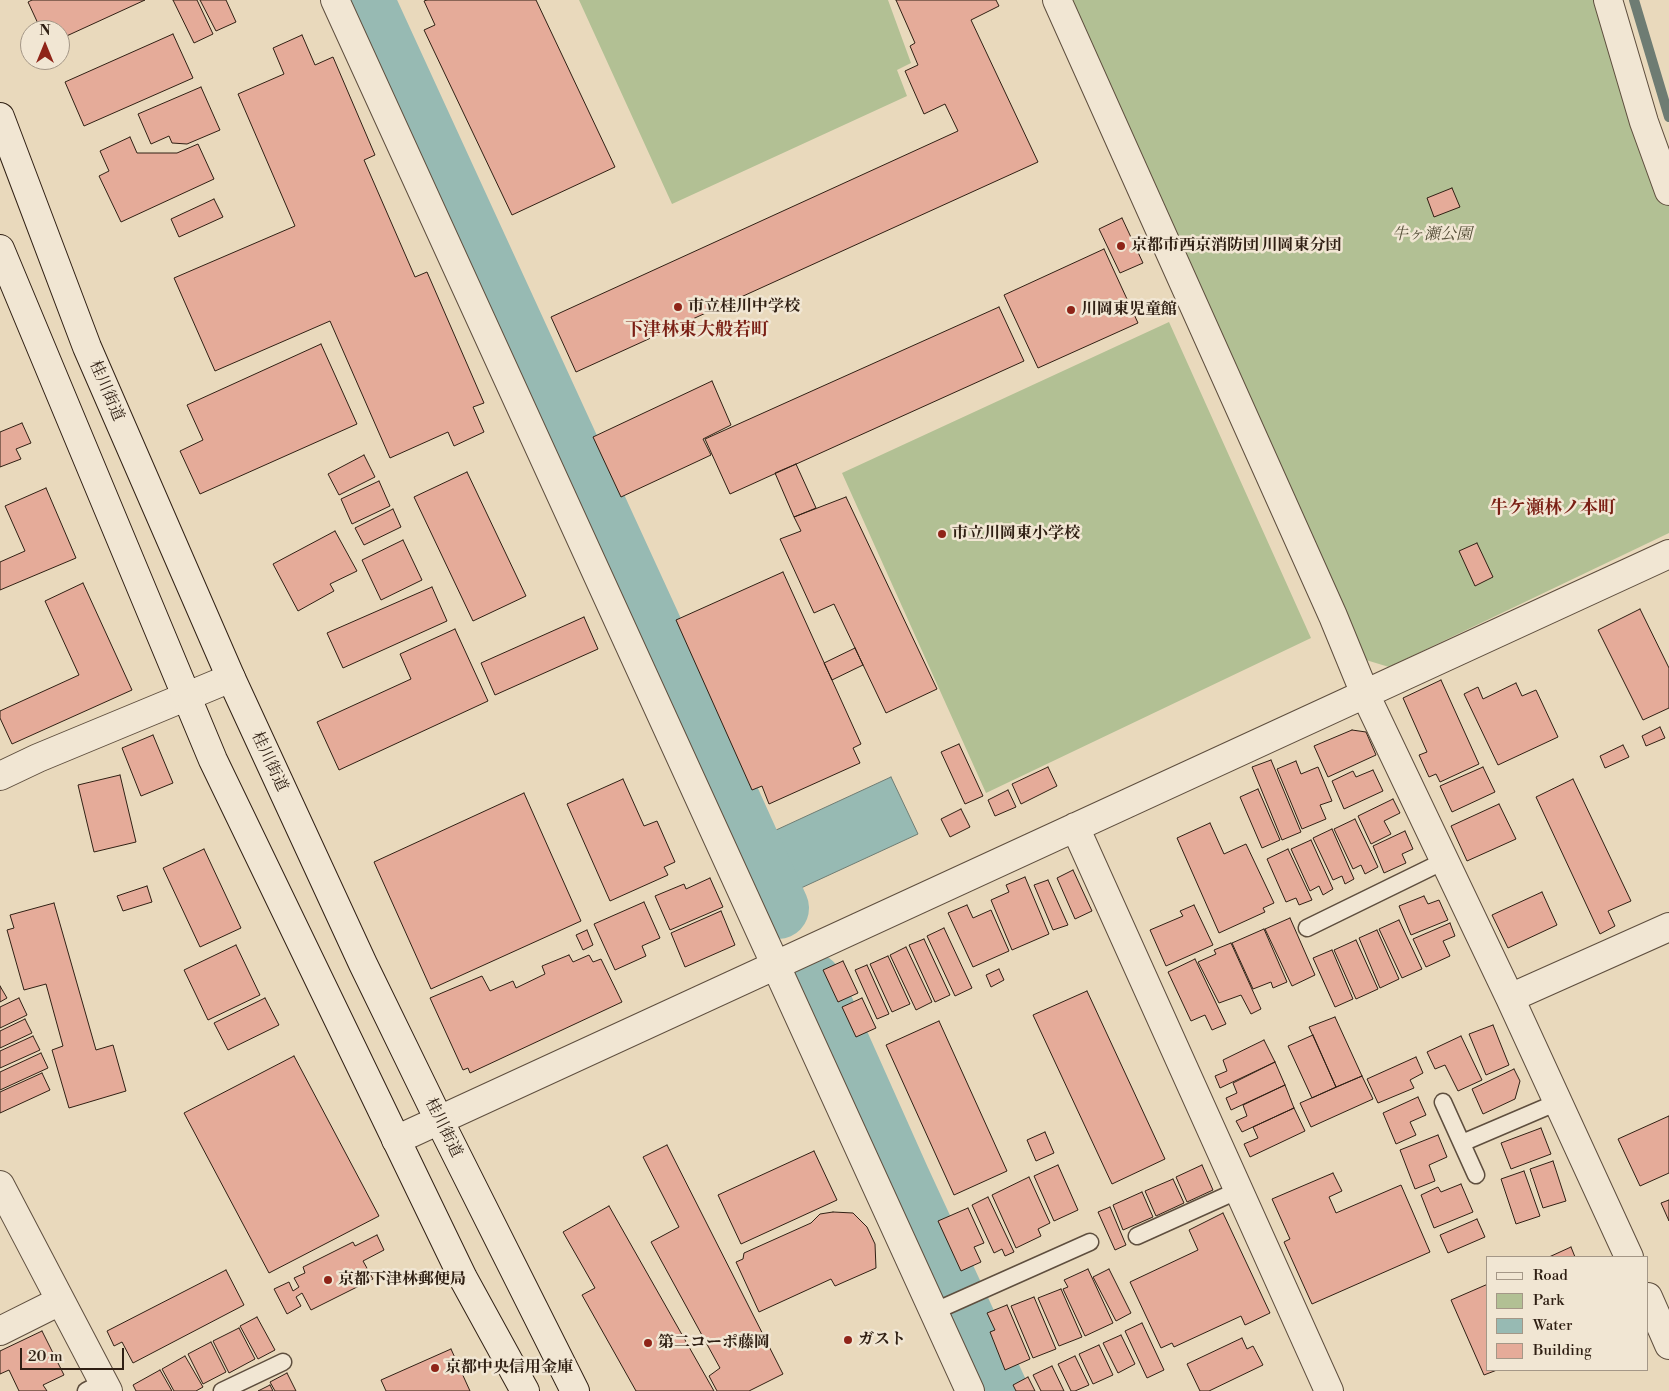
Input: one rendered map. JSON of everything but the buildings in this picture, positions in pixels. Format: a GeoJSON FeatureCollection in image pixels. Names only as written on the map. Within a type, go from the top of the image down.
{"type":"FeatureCollection","features":[{"type":"Feature","properties":{"kind":"street"},"geometry":{"type":"LineString","coordinates":[[335,0],[970,1391]]}},
{"type":"Feature","properties":{"kind":"street"},"geometry":{"type":"LineString","coordinates":[[1057,0],[1334,616],[1365,694],[1510,998],[1629,1256]]}},
{"type":"Feature","properties":{"kind":"street"},"geometry":{"type":"LineString","coordinates":[[1608,0],[1644,122],[1669,191]]}},
{"type":"Feature","properties":{"kind":"street","name":"桂川街道"},"geometry":{"type":"LineString","coordinates":[[0,116],[8,158],[87,347],[231,678],[362,964],[575,1391]]}},
{"type":"Feature","properties":{"kind":"street"},"geometry":{"type":"LineString","coordinates":[[0,249],[214,760],[463,1278],[525,1391]]}},
{"type":"Feature","properties":{"kind":"street"},"geometry":{"type":"LineString","coordinates":[[396,1140],[1669,554]]}},
{"type":"Feature","properties":{"kind":"street"},"geometry":{"type":"LineString","coordinates":[[0,776],[38,758],[231,678]]}},
{"type":"Feature","properties":{"kind":"street"},"geometry":{"type":"LineString","coordinates":[[1075,828],[1329,1391]]}},
{"type":"Feature","properties":{"kind":"street"},"geometry":{"type":"LineString","coordinates":[[1510,998],[1669,927]]}},
{"type":"Feature","properties":{"kind":"street"},"geometry":{"type":"LineString","coordinates":[[0,1185],[60,1301],[99,1388]]}},
{"type":"Feature","properties":{"kind":"street"},"geometry":{"type":"LineString","coordinates":[[0,1331],[60,1301]]}},
{"type":"Feature","properties":{"kind":"street"},"geometry":{"type":"LineString","coordinates":[[1657,1305],[1669,1345]]}},
{"type":"Feature","properties":{"kind":"lane"},"geometry":{"type":"LineString","coordinates":[[1307,928],[1444,861]]}},
{"type":"Feature","properties":{"kind":"lane"},"geometry":{"type":"LineString","coordinates":[[1442,1102],[1476,1174]]}},
{"type":"Feature","properties":{"kind":"lane"},"geometry":{"type":"LineString","coordinates":[[1462,1143],[1558,1102]]}},
{"type":"Feature","properties":{"kind":"lane"},"geometry":{"type":"LineString","coordinates":[[1137,1236],[1239,1190]]}},
{"type":"Feature","properties":{"kind":"lane"},"geometry":{"type":"LineString","coordinates":[[934,1312],[1090,1242]]}},
{"type":"Feature","properties":{"kind":"lane"},"geometry":{"type":"LineString","coordinates":[[222,1391],[282,1362]]}},
{"type":"Feature","properties":{"kind":"green space"},"geometry":{"type":"Polygon","coordinates":[[[579,0],[888,0],[911,63],[897,70],[907,96],[672,204],[579,0]]]}},
{"type":"Feature","properties":{"kind":"green space","name":"牛ヶ瀬公園"},"geometry":{"type":"Polygon","coordinates":[[[1071,0],[1599,0],[1669,205],[1669,533],[1389,667],[1366,660],[1071,0]]]}},
{"type":"Feature","properties":{"kind":"green space"},"geometry":{"type":"Polygon","coordinates":[[[1169,322],[1311,638],[986,793],[842,473],[1169,322]]]}},
{"type":"Feature","properties":{"kind":"water"},"geometry":{"type":"Polygon","coordinates":[[[891,777],[918,834],[801,888],[774,831],[891,777]]]}},
{"type":"Feature","properties":{"kind":"waterway"},"geometry":{"type":"LineString","coordinates":[[363,0],[778,908]]}},
{"type":"Feature","properties":{"kind":"waterway"},"geometry":{"type":"LineString","coordinates":[[1634,0],[1669,117]]}},
{"type":"Feature","properties":{"kind":"waterway"},"geometry":{"type":"LineString","coordinates":[[812,984],[997,1391]]}},
{"type":"Feature","properties":{"kind":"place","name":"京都市西京消防団 川岡東分団"},"geometry":{"type":"Point","coordinates":[1121,246]}},
{"type":"Feature","properties":{"kind":"place","name":"市立桂川中学校"},"geometry":{"type":"Point","coordinates":[678,307]}},
{"type":"Feature","properties":{"kind":"place","name":"川岡東児童館"},"geometry":{"type":"Point","coordinates":[1071,310]}},
{"type":"Feature","properties":{"kind":"place","name":"市立川岡東小学校"},"geometry":{"type":"Point","coordinates":[942,534]}},
{"type":"Feature","properties":{"kind":"place","name":"京都下津林郵便局"},"geometry":{"type":"Point","coordinates":[328,1280]}},
{"type":"Feature","properties":{"kind":"place","name":"ガスト"},"geometry":{"type":"Point","coordinates":[848,1340]}},
{"type":"Feature","properties":{"kind":"place","name":"第二コーポ藤岡"},"geometry":{"type":"Point","coordinates":[648,1343]}},
{"type":"Feature","properties":{"kind":"place","name":"京都中央信用金庫"},"geometry":{"type":"Point","coordinates":[435,1368]}},
{"type":"Feature","properties":{"kind":"district","name":"下津林東大般若町"},"geometry":{"type":"Point","coordinates":[697,331]}},
{"type":"Feature","properties":{"kind":"district","name":"牛ケ瀬林ノ本町"},"geometry":{"type":"Point","coordinates":[1553,509]}}]}
